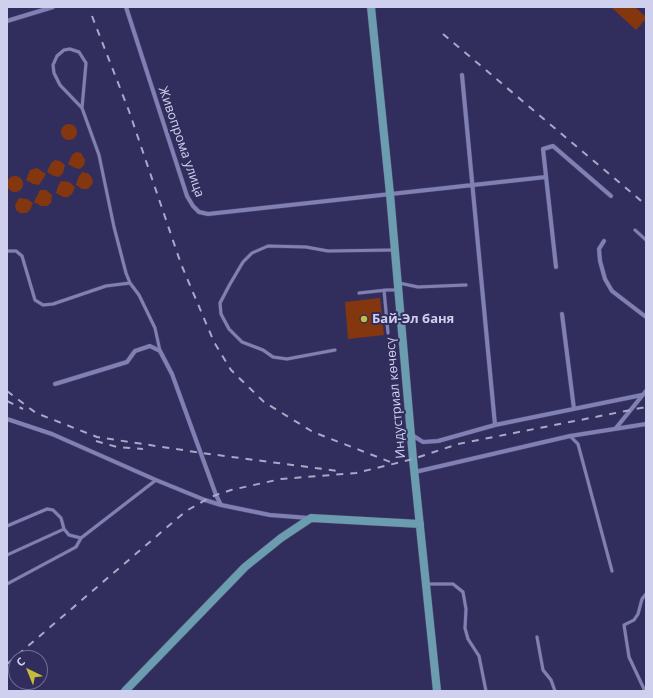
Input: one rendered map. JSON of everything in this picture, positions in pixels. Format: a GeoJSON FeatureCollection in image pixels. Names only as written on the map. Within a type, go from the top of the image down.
{"type":"FeatureCollection","features":[{"type":"Feature","properties":{"kind":"main road","name":"Индустриал көчөсү"},"geometry":{"type":"LineString","coordinates":[[371,7],[396,250],[411,435],[437,691]]}},
{"type":"Feature","properties":{"kind":"main road"},"geometry":{"type":"LineString","coordinates":[[125,691],[245,567],[281,538],[311,518],[420,524]]}},
{"type":"Feature","properties":{"kind":"street"},"geometry":{"type":"LineString","coordinates":[[32,7],[34,13]]}},
{"type":"Feature","properties":{"kind":"street"},"geometry":{"type":"LineString","coordinates":[[7,21],[52,7]]}},
{"type":"Feature","properties":{"kind":"street","name":"Живопрома улица"},"geometry":{"type":"LineString","coordinates":[[126,7],[187,196],[199,212],[208,214],[390,194]]}},
{"type":"Feature","properties":{"kind":"street"},"geometry":{"type":"LineString","coordinates":[[462,75],[495,425]]}},
{"type":"Feature","properties":{"kind":"street"},"geometry":{"type":"LineString","coordinates":[[556,268],[543,150],[553,146],[611,196]]}},
{"type":"Feature","properties":{"kind":"street"},"geometry":{"type":"LineString","coordinates":[[390,194],[546,177]]}},
{"type":"Feature","properties":{"kind":"street"},"geometry":{"type":"LineString","coordinates":[[604,241],[599,249],[600,261],[605,279],[612,291],[646,317]]}},
{"type":"Feature","properties":{"kind":"street"},"geometry":{"type":"LineString","coordinates":[[562,314],[574,409]]}},
{"type":"Feature","properties":{"kind":"street"},"geometry":{"type":"LineString","coordinates":[[55,384],[127,362],[134,351],[150,346],[160,351],[172,374],[221,505]]}},
{"type":"Feature","properties":{"kind":"street"},"geometry":{"type":"LineString","coordinates":[[616,428],[646,390]]}},
{"type":"Feature","properties":{"kind":"street"},"geometry":{"type":"LineString","coordinates":[[411,435],[423,442],[438,441],[495,425],[642,395]]}},
{"type":"Feature","properties":{"kind":"street"},"geometry":{"type":"LineString","coordinates":[[7,419],[52,434],[205,500],[221,505],[270,515],[311,518]]}},
{"type":"Feature","properties":{"kind":"street"},"geometry":{"type":"LineString","coordinates":[[415,472],[570,436],[646,424]]}},
{"type":"Feature","properties":{"kind":"lane"},"geometry":{"type":"LineString","coordinates":[[82,108],[86,63],[79,52],[70,49],[64,50],[58,56],[53,66],[54,73],[60,85],[82,108],[99,154],[114,227],[126,274],[130,283],[139,295],[155,328],[160,351]]}},
{"type":"Feature","properties":{"kind":"lane"},"geometry":{"type":"LineString","coordinates":[[635,230],[646,240]]}},
{"type":"Feature","properties":{"kind":"lane"},"geometry":{"type":"LineString","coordinates":[[335,350],[287,359],[273,357],[263,350],[242,342],[229,329],[221,314],[220,303],[243,262],[252,253],[268,246],[306,247],[328,251],[396,250]]}},
{"type":"Feature","properties":{"kind":"lane"},"geometry":{"type":"LineString","coordinates":[[7,251],[16,251],[22,256],[35,300],[43,305],[53,304],[106,286],[130,283]]}},
{"type":"Feature","properties":{"kind":"lane"},"geometry":{"type":"LineString","coordinates":[[359,293],[384,290],[399,286],[418,287],[466,285]]}},
{"type":"Feature","properties":{"kind":"lane"},"geometry":{"type":"LineString","coordinates":[[384,290],[388,334]]}},
{"type":"Feature","properties":{"kind":"lane"},"geometry":{"type":"LineString","coordinates":[[570,436],[578,444],[612,571]]}},
{"type":"Feature","properties":{"kind":"lane"},"geometry":{"type":"LineString","coordinates":[[7,584],[76,547],[81,538],[156,480]]}},
{"type":"Feature","properties":{"kind":"lane"},"geometry":{"type":"LineString","coordinates":[[7,526],[47,509],[54,510],[60,518],[64,529],[69,535],[81,538]]}},
{"type":"Feature","properties":{"kind":"lane"},"geometry":{"type":"LineString","coordinates":[[7,555],[64,529]]}},
{"type":"Feature","properties":{"kind":"lane"},"geometry":{"type":"LineString","coordinates":[[426,584],[453,584],[463,592],[466,609],[466,634],[479,656],[486,691]]}},
{"type":"Feature","properties":{"kind":"lane"},"geometry":{"type":"LineString","coordinates":[[644,689],[629,657],[624,625],[634,620],[638,614],[642,599],[646,594]]}},
{"type":"Feature","properties":{"kind":"lane"},"geometry":{"type":"LineString","coordinates":[[537,637],[543,670],[551,680],[555,691]]}},
{"type":"Feature","properties":{"kind":"building"},"geometry":{"type":"Polygon","coordinates":[[[611,7],[635,7],[646,17],[646,19],[636,30],[611,7]]]}},
{"type":"Feature","properties":{"kind":"building"},"geometry":{"type":"Polygon","coordinates":[[[69,124],[75,126],[77,132],[75,138],[69,140],[63,138],[61,132],[63,126],[69,124]]]}},
{"type":"Feature","properties":{"kind":"building"},"geometry":{"type":"Polygon","coordinates":[[[76,152],[81,153],[85,160],[84,165],[80,169],[68,164],[72,155],[76,152]]]}},
{"type":"Feature","properties":{"kind":"building"},"geometry":{"type":"Polygon","coordinates":[[[55,160],[60,161],[65,165],[63,173],[59,177],[47,172],[51,163],[55,160]]]}},
{"type":"Feature","properties":{"kind":"building"},"geometry":{"type":"Polygon","coordinates":[[[37,168],[46,174],[39,185],[33,184],[26,180],[30,170],[37,168]]]}},
{"type":"Feature","properties":{"kind":"building"},"geometry":{"type":"Polygon","coordinates":[[[82,172],[89,174],[92,178],[93,183],[88,189],[82,189],[76,185],[82,172]]]}},
{"type":"Feature","properties":{"kind":"building"},"geometry":{"type":"Polygon","coordinates":[[[15,176],[21,178],[23,184],[21,190],[15,192],[9,190],[7,184],[9,178],[15,176]]]}},
{"type":"Feature","properties":{"kind":"building"},"geometry":{"type":"Polygon","coordinates":[[[61,181],[69,182],[75,187],[72,194],[68,197],[63,197],[56,193],[61,181]]]}},
{"type":"Feature","properties":{"kind":"building"},"geometry":{"type":"Polygon","coordinates":[[[40,190],[46,190],[52,195],[51,203],[47,206],[41,206],[34,202],[40,190]]]}},
{"type":"Feature","properties":{"kind":"building"},"geometry":{"type":"Polygon","coordinates":[[[19,198],[27,199],[33,203],[30,210],[26,213],[20,213],[16,210],[15,205],[19,198]]]}},
{"type":"Feature","properties":{"kind":"building","name":"Бай-Эл баня"},"geometry":{"type":"Polygon","coordinates":[[[380,298],[384,335],[348,339],[345,302],[380,298]]]}},
{"type":"Feature","properties":{"kind":"railway"},"geometry":{"type":"LineString","coordinates":[[92,16],[129,111],[181,264],[214,342],[231,370],[264,402],[313,432],[393,463]]}},
{"type":"Feature","properties":{"kind":"railway"},"geometry":{"type":"LineString","coordinates":[[443,34],[646,205]]}},
{"type":"Feature","properties":{"kind":"railway"},"geometry":{"type":"LineString","coordinates":[[7,391],[36,413],[97,437],[338,471]]}},
{"type":"Feature","properties":{"kind":"railway"},"geometry":{"type":"LineString","coordinates":[[7,401],[23,409]]}},
{"type":"Feature","properties":{"kind":"railway"},"geometry":{"type":"LineString","coordinates":[[7,664],[186,511],[216,495],[231,490],[281,479],[356,473],[413,459],[458,444],[646,407]]}},
{"type":"Feature","properties":{"kind":"railway"},"geometry":{"type":"LineString","coordinates":[[96,441],[117,447],[143,449]]}},
{"type":"Feature","properties":{"kind":"place","name":"Бай-Эл баня"},"geometry":{"type":"Point","coordinates":[364,319]}}]}
